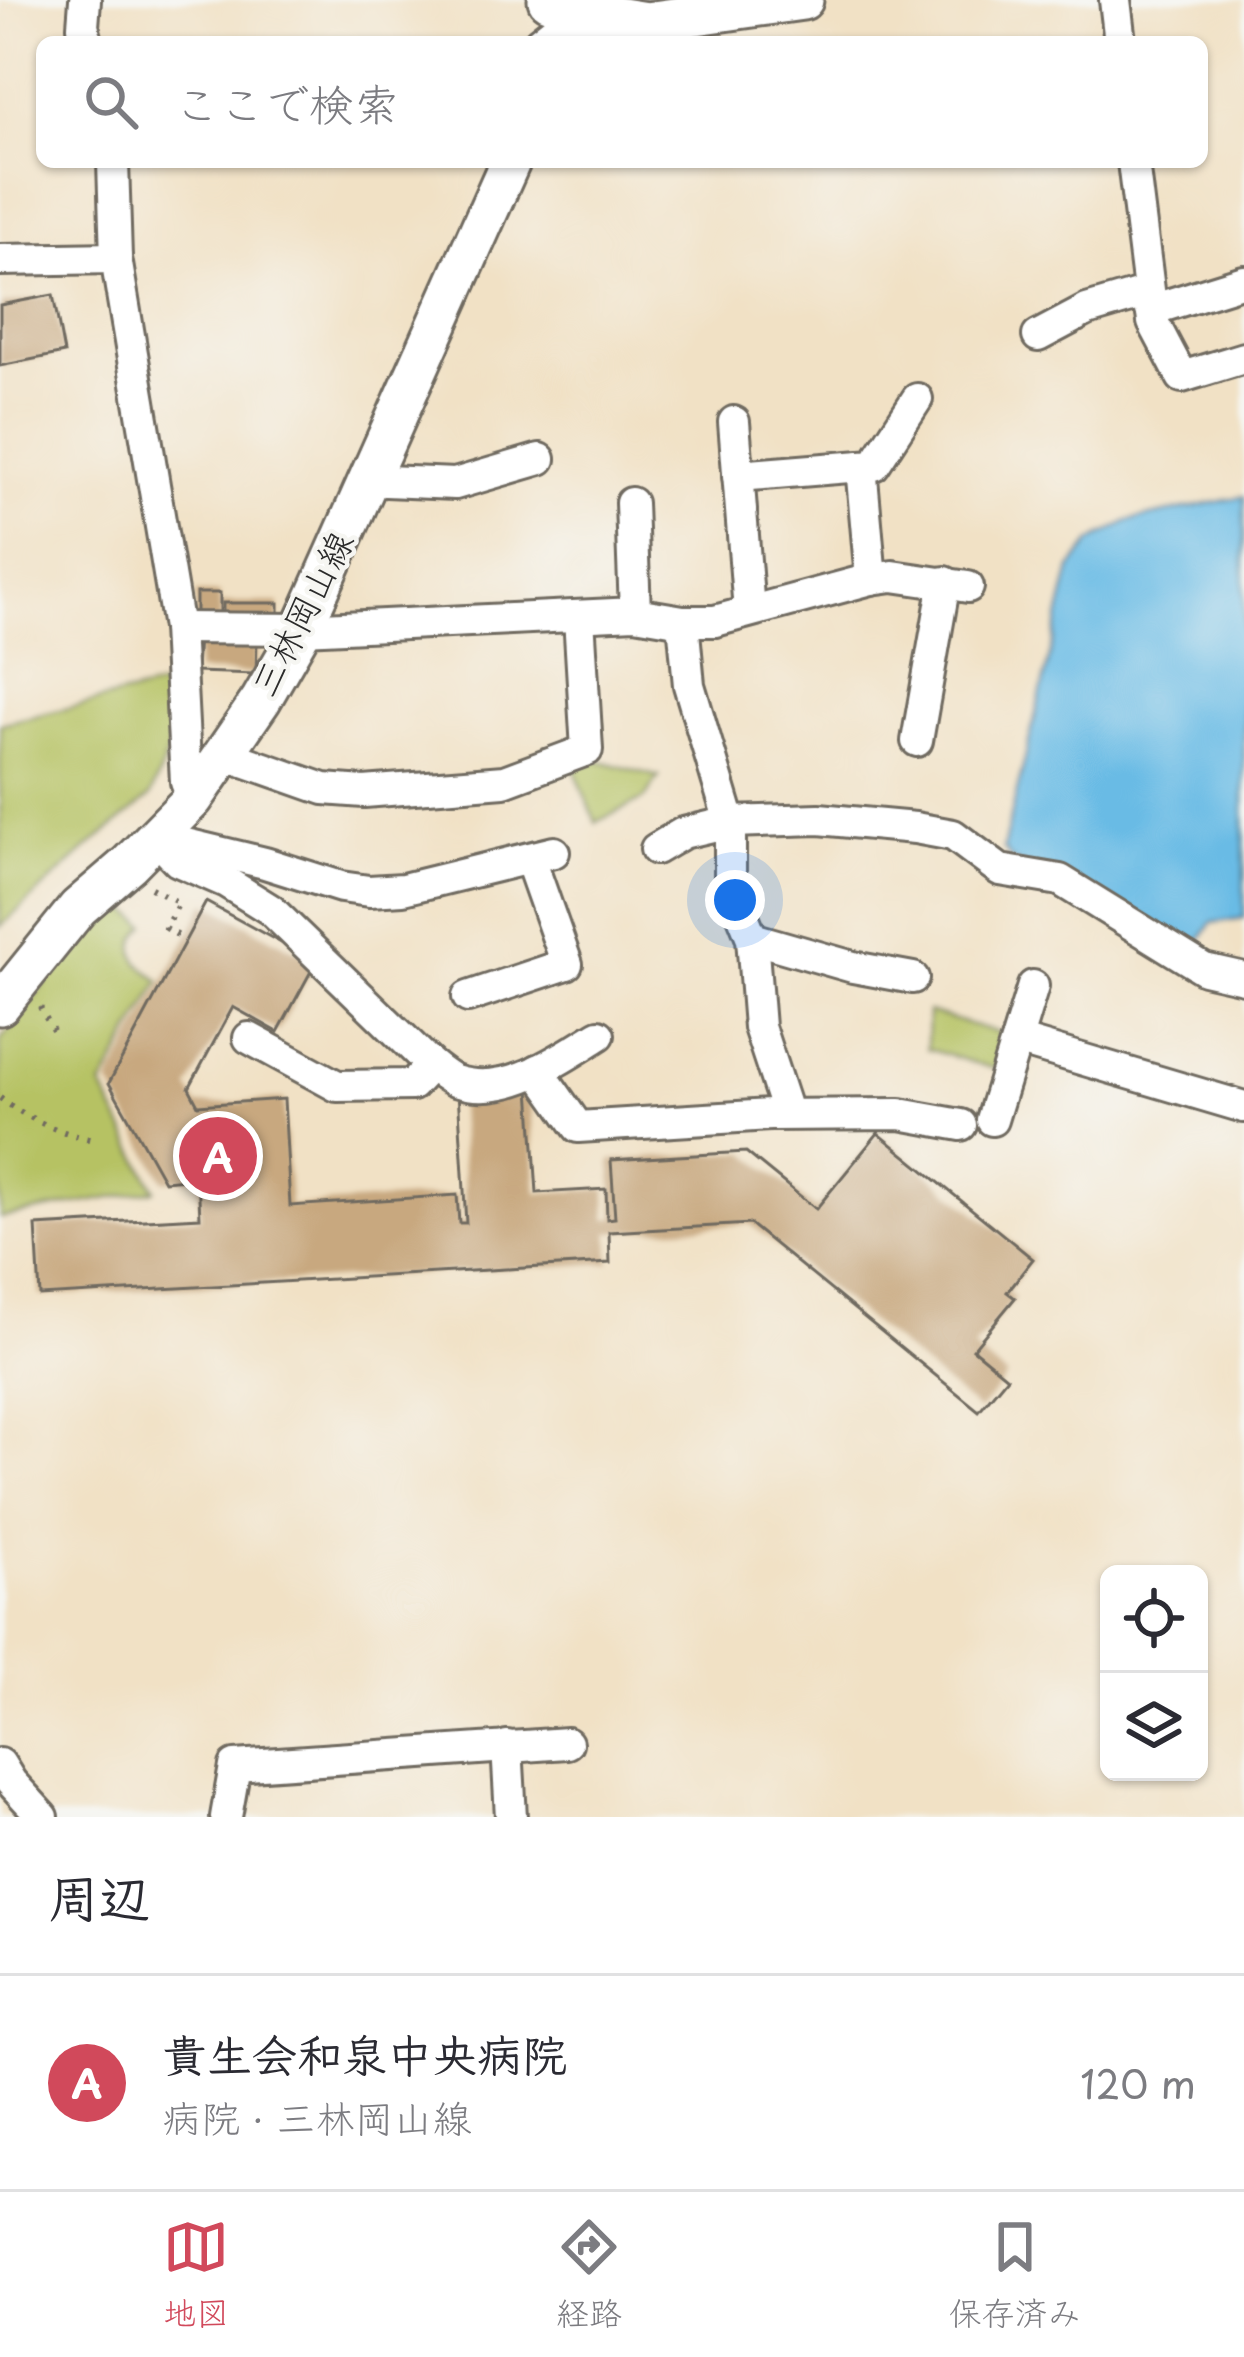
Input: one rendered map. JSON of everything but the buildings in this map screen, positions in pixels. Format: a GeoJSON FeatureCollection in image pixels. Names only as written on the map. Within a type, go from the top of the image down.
{"type":"FeatureCollection","features":[{"type":"Feature","properties":{"kind":"main road"},"geometry":{"type":"LineString","coordinates":[[567,13],[646,22],[803,0]]}},
{"type":"Feature","properties":{"kind":"main road","name":"三林岡山線"},"geometry":{"type":"LineString","coordinates":[[0,1005],[78,908],[194,799],[261,700],[302,629],[507,168]]}},
{"type":"Feature","properties":{"kind":"street"},"geometry":{"type":"LineString","coordinates":[[85,0],[86,36]]}},
{"type":"Feature","properties":{"kind":"street"},"geometry":{"type":"LineString","coordinates":[[1115,0],[1119,36]]}},
{"type":"Feature","properties":{"kind":"street"},"geometry":{"type":"LineString","coordinates":[[544,36],[567,13]]}},
{"type":"Feature","properties":{"kind":"street"},"geometry":{"type":"LineString","coordinates":[[113,168],[116,258],[178,628],[186,782],[194,799]]}},
{"type":"Feature","properties":{"kind":"street"},"geometry":{"type":"LineString","coordinates":[[1134,168],[1153,322],[1182,377],[1244,358]]}},
{"type":"Feature","properties":{"kind":"street"},"geometry":{"type":"LineString","coordinates":[[0,260],[116,258]]}},
{"type":"Feature","properties":{"kind":"street"},"geometry":{"type":"LineString","coordinates":[[1038,336],[1087,310],[1244,281]]}},
{"type":"Feature","properties":{"kind":"street"},"geometry":{"type":"LineString","coordinates":[[738,476],[874,465],[917,399]]}},
{"type":"Feature","properties":{"kind":"street"},"geometry":{"type":"LineString","coordinates":[[734,422],[749,611]]}},
{"type":"Feature","properties":{"kind":"street"},"geometry":{"type":"LineString","coordinates":[[369,476],[455,484],[540,459]]}},
{"type":"Feature","properties":{"kind":"street"},"geometry":{"type":"LineString","coordinates":[[860,466],[871,579]]}},
{"type":"Feature","properties":{"kind":"street"},"geometry":{"type":"LineString","coordinates":[[631,503],[647,538],[635,613]]}},
{"type":"Feature","properties":{"kind":"street"},"geometry":{"type":"LineString","coordinates":[[178,628],[302,629],[635,613],[715,621],[871,579],[893,576],[957,584],[930,725]]}},
{"type":"Feature","properties":{"kind":"street"},"geometry":{"type":"LineString","coordinates":[[224,754],[324,789],[364,792],[505,781],[587,750],[579,617]]}},
{"type":"Feature","properties":{"kind":"street"},"geometry":{"type":"LineString","coordinates":[[683,621],[689,685],[730,822],[730,884],[752,938],[759,1027],[784,1103]]}},
{"type":"Feature","properties":{"kind":"street"},"geometry":{"type":"LineString","coordinates":[[656,849],[683,833],[730,822],[819,819],[953,835],[1000,870],[1060,880],[1204,969],[1244,978]]}},
{"type":"Feature","properties":{"kind":"street"},"geometry":{"type":"LineString","coordinates":[[142,850],[265,863],[340,887],[369,891],[404,890],[542,856],[567,964],[468,997]]}},
{"type":"Feature","properties":{"kind":"street"},"geometry":{"type":"LineString","coordinates":[[142,850],[226,882],[271,910],[431,1065],[454,1081],[516,1081],[599,1035]]}},
{"type":"Feature","properties":{"kind":"street"},"geometry":{"type":"LineString","coordinates":[[752,938],[853,967],[913,978]]}},
{"type":"Feature","properties":{"kind":"street"},"geometry":{"type":"LineString","coordinates":[[992,1120],[1033,986]]}},
{"type":"Feature","properties":{"kind":"street"},"geometry":{"type":"LineString","coordinates":[[249,1039],[337,1086],[412,1085],[431,1065]]}},
{"type":"Feature","properties":{"kind":"street"},"geometry":{"type":"LineString","coordinates":[[1016,1040],[1244,1107]]}},
{"type":"Feature","properties":{"kind":"street"},"geometry":{"type":"LineString","coordinates":[[538,1070],[578,1126],[770,1115],[900,1114],[961,1125]]}},
{"type":"Feature","properties":{"kind":"street"},"geometry":{"type":"LineString","coordinates":[[226,1817],[235,1766],[567,1743]]}},
{"type":"Feature","properties":{"kind":"street"},"geometry":{"type":"LineString","coordinates":[[507,1746],[512,1817]]}},
{"type":"Feature","properties":{"kind":"street"},"geometry":{"type":"LineString","coordinates":[[0,1764],[43,1817]]}},
{"type":"Feature","properties":{"kind":"path"},"geometry":{"type":"LineString","coordinates":[[142,850],[143,883],[179,903],[165,928],[186,940]]}},
{"type":"Feature","properties":{"kind":"path"},"geometry":{"type":"LineString","coordinates":[[0,1097],[20,1113],[69,1135],[94,1140]]}},
{"type":"Feature","properties":{"kind":"green space"},"geometry":{"type":"Polygon","coordinates":[[[163,686],[171,744],[150,797],[0,927],[0,724],[163,686]]]}},
{"type":"Feature","properties":{"kind":"green space"},"geometry":{"type":"Polygon","coordinates":[[[597,760],[659,777],[644,799],[596,822],[574,768],[597,760]]]}},
{"type":"Feature","properties":{"kind":"green space"},"geometry":{"type":"Polygon","coordinates":[[[118,902],[146,925],[135,942],[135,956],[160,981],[102,1087],[155,1190],[0,1218],[0,1041],[79,940],[118,902]]]}},
{"type":"Feature","properties":{"kind":"green space"},"geometry":{"type":"Polygon","coordinates":[[[928,1012],[1006,1035],[995,1069],[927,1049],[928,1012]]]}},
{"type":"Feature","properties":{"kind":"water"},"geometry":{"type":"Polygon","coordinates":[[[1244,496],[1244,918],[1212,923],[1194,948],[1012,860],[1003,849],[1071,569],[1091,542],[1128,521],[1244,496]]]}},
{"type":"Feature","properties":{"kind":"place","name":"貴生会和泉中央病院"},"geometry":{"type":"Point","coordinates":[218,1156]}}]}
